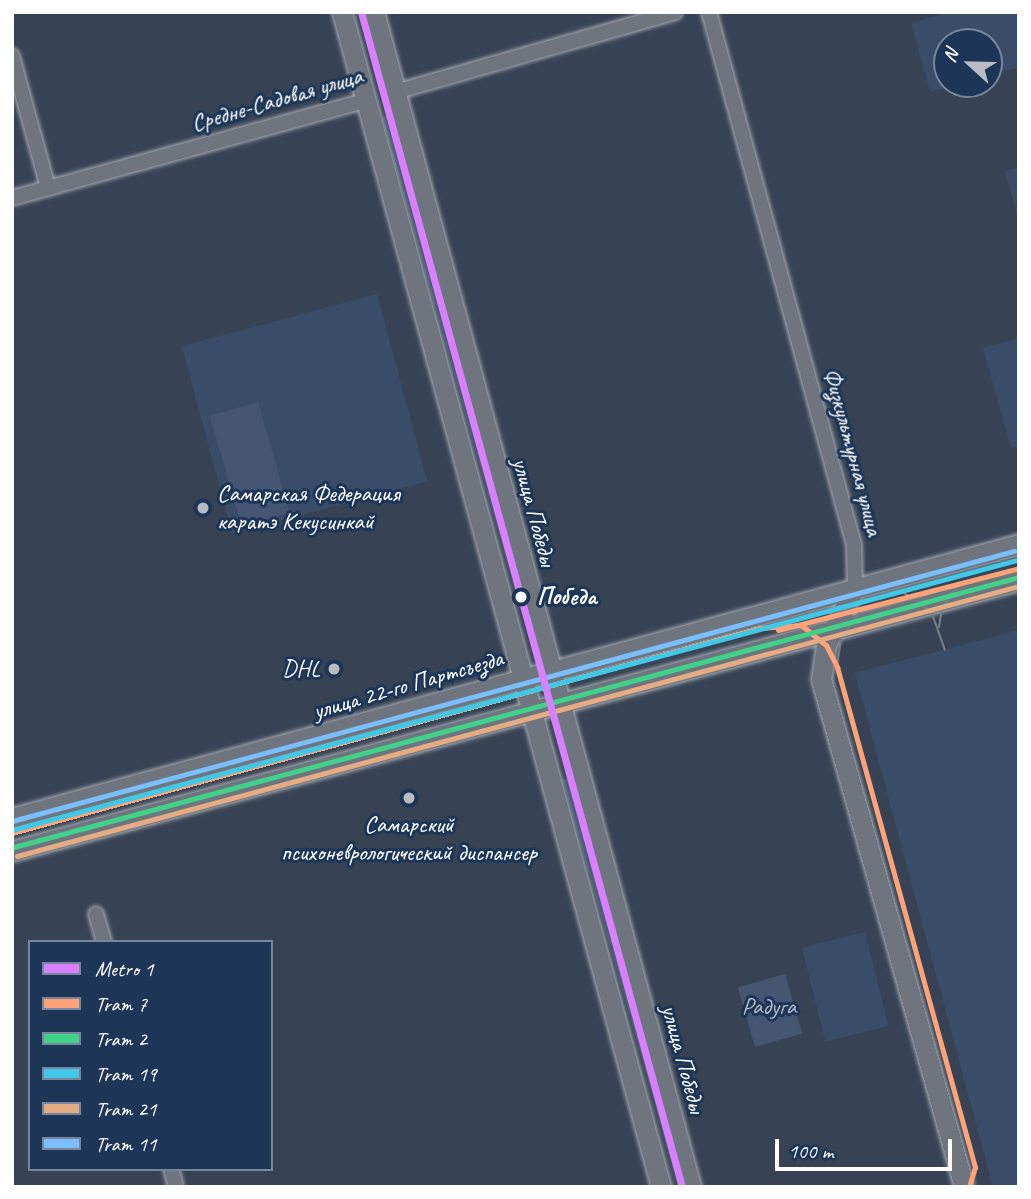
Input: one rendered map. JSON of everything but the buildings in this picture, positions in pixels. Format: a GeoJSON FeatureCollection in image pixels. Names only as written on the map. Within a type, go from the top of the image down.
{"type":"FeatureCollection","features":[{"type":"Feature","properties":{"kind":"main road"},"geometry":{"type":"LineString","coordinates":[[342,12],[534,710],[661,1187]]}},
{"type":"Feature","properties":{"kind":"main road","name":"улица Победы"},"geometry":{"type":"LineString","coordinates":[[374,12],[691,1187]]}},
{"type":"Feature","properties":{"kind":"main road","name":"Средне-Садовая улица"},"geometry":{"type":"LineString","coordinates":[[367,100],[395,92]]}},
{"type":"Feature","properties":{"kind":"main road","name":"улица 22-го Партсъезда"},"geometry":{"type":"LineString","coordinates":[[12,818],[551,669],[1019,544]]}},
{"type":"Feature","properties":{"kind":"main road"},"geometry":{"type":"LineString","coordinates":[[12,851],[1019,580]]}},
{"type":"Feature","properties":{"kind":"main road","name":"Физкультурная улица"},"geometry":{"type":"LineString","coordinates":[[855,587],[833,630],[821,678],[960,1186]]}},
{"type":"Feature","properties":{"kind":"main road"},"geometry":{"type":"LineString","coordinates":[[505,607],[521,618],[531,598]]}},
{"type":"Feature","properties":{"kind":"main road"},"geometry":{"type":"LineString","coordinates":[[555,789],[563,768],[581,779]]}},
{"type":"Feature","properties":{"kind":"street","name":"Средне-Садовая улица"},"geometry":{"type":"LineString","coordinates":[[395,92],[675,12]]}},
{"type":"Feature","properties":{"kind":"street","name":"Физкультурная улица"},"geometry":{"type":"LineString","coordinates":[[709,12],[853,545],[855,587]]}},
{"type":"Feature","properties":{"kind":"street"},"geometry":{"type":"LineString","coordinates":[[12,56],[48,188]]}},
{"type":"Feature","properties":{"kind":"street","name":"Средне-Садовая улица"},"geometry":{"type":"LineString","coordinates":[[12,198],[367,100]]}},
{"type":"Feature","properties":{"kind":"street"},"geometry":{"type":"LineString","coordinates":[[96,914],[103,940]]}},
{"type":"Feature","properties":{"kind":"shaded area"},"geometry":{"type":"Polygon","coordinates":[[[949,12],[1019,12],[1019,67],[1003,71],[1003,28],[933,28],[933,91],[930,92],[911,23],[949,12]]]}},
{"type":"Feature","properties":{"kind":"shaded area"},"geometry":{"type":"Polygon","coordinates":[[[1019,167],[1019,221],[1005,171],[1019,167]]]}},
{"type":"Feature","properties":{"kind":"shaded area"},"geometry":{"type":"Polygon","coordinates":[[[377,294],[427,481],[232,534],[182,346],[377,294]]]}},
{"type":"Feature","properties":{"kind":"shaded area"},"geometry":{"type":"Polygon","coordinates":[[[1019,338],[1019,446],[1011,448],[983,348],[1019,338]]]}},
{"type":"Feature","properties":{"kind":"shaded area"},"geometry":{"type":"Polygon","coordinates":[[[1019,630],[1019,1187],[993,1187],[855,673],[1019,630]]]}},
{"type":"Feature","properties":{"kind":"shaded area"},"geometry":{"type":"Polygon","coordinates":[[[865,932],[888,1026],[825,1042],[802,948],[865,932]]]}},
{"type":"Feature","properties":{"kind":"green space"},"geometry":{"type":"Polygon","coordinates":[[[388,115],[522,603],[519,606],[382,117],[388,115]]]}},
{"type":"Feature","properties":{"kind":"green space"},"geometry":{"type":"Polygon","coordinates":[[[258,402],[290,513],[242,526],[210,416],[258,402]]]}},
{"type":"Feature","properties":{"kind":"green space"},"geometry":{"type":"Polygon","coordinates":[[[569,778],[686,1187],[679,1187],[562,780],[569,778]]]}},
{"type":"Feature","properties":{"kind":"green space","name":"Радyга"},"geometry":{"type":"Polygon","coordinates":[[[785,974],[802,1034],[755,1047],[738,988],[785,974]]]}},
{"type":"Feature","properties":{"kind":"tram line","name":"11"},"geometry":{"type":"LineString","coordinates":[[12,821],[1014,551]]}},
{"type":"Feature","properties":{"kind":"tram line","name":"19"},"geometry":{"type":"LineString","coordinates":[[12,830],[1017,560]]}},
{"type":"Feature","properties":{"kind":"tram line","name":"7"},"geometry":{"type":"LineString","coordinates":[[778,630],[1019,568]]}},
{"type":"Feature","properties":{"kind":"tram line","name":"2"},"geometry":{"type":"LineString","coordinates":[[14,847],[1019,577]]}},
{"type":"Feature","properties":{"kind":"tram line"},"geometry":{"type":"LineString","coordinates":[[939,627],[942,608],[959,584]]}},
{"type":"Feature","properties":{"kind":"tram line","name":"21"},"geometry":{"type":"LineString","coordinates":[[17,856],[1019,586]]}},
{"type":"Feature","properties":{"kind":"tram line"},"geometry":{"type":"LineString","coordinates":[[904,593],[931,611],[945,650]]}},
{"type":"Feature","properties":{"kind":"tram line"},"geometry":{"type":"LineString","coordinates":[[837,667],[841,638],[861,610]]}},
{"type":"Feature","properties":{"kind":"tram line","name":"7"},"geometry":{"type":"LineString","coordinates":[[12,833],[760,628],[801,625],[826,645],[837,667],[975,1167],[969,1187]]}},
{"type":"Feature","properties":{"kind":"metro line","name":"1"},"geometry":{"type":"LineString","coordinates":[[361,12],[682,1187]]}},
{"type":"Feature","properties":{"kind":"place","name":"Самарская Федерация каратэ Кекусинкай"},"geometry":{"type":"Point","coordinates":[203,508]}},
{"type":"Feature","properties":{"kind":"place","name":"Победа"},"geometry":{"type":"Point","coordinates":[521,597]}},
{"type":"Feature","properties":{"kind":"place","name":"DHL"},"geometry":{"type":"Point","coordinates":[334,669]}},
{"type":"Feature","properties":{"kind":"place","name":"Самарский психоневрологический диспансер"},"geometry":{"type":"Point","coordinates":[409,798]}}]}
